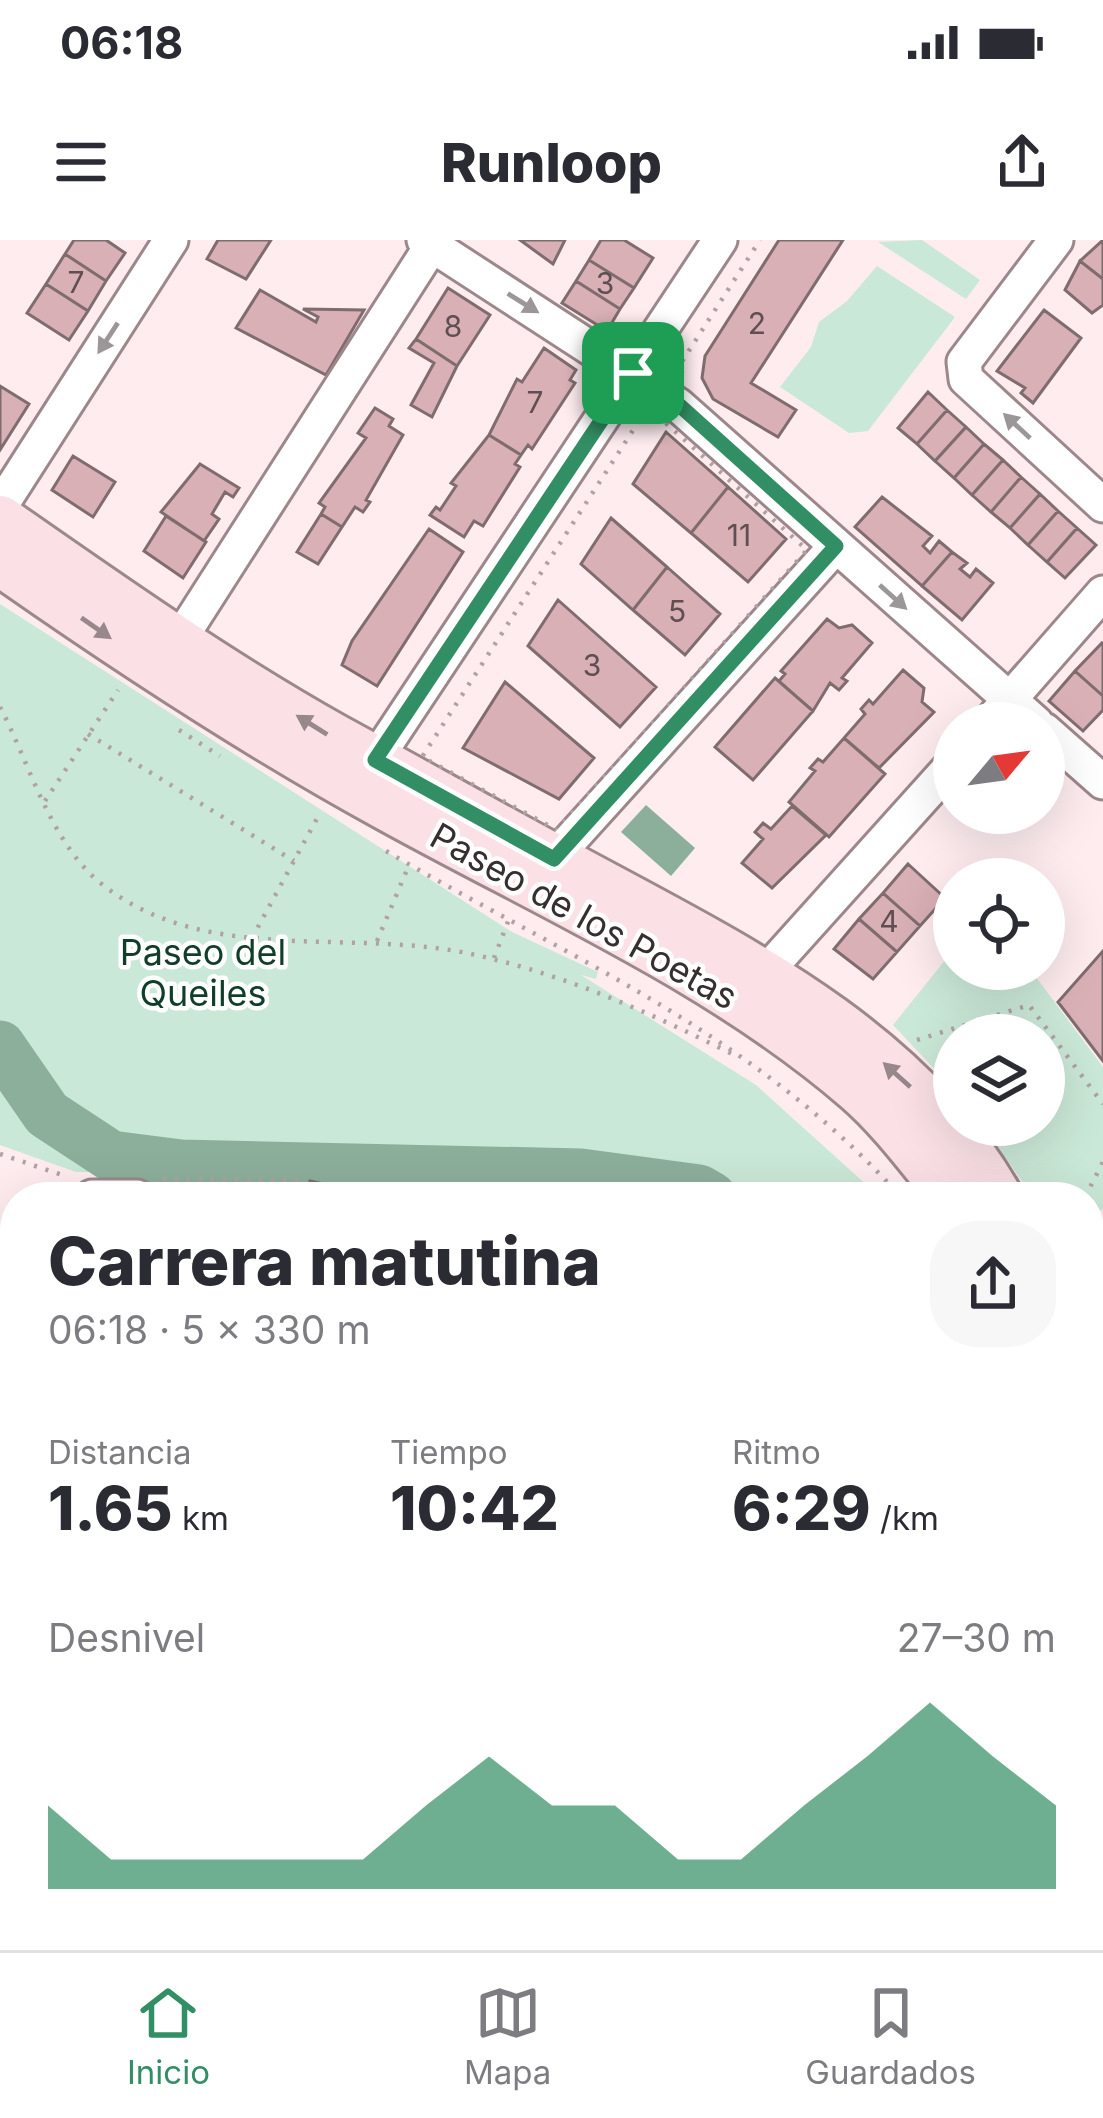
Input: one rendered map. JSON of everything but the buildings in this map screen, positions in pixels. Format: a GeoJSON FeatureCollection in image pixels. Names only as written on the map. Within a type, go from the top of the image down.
{"type":"FeatureCollection","features":[{"type":"Feature","properties":{"kind":"street"},"geometry":{"type":"LineString","coordinates":[[0,507],[171,240]]}},
{"type":"Feature","properties":{"kind":"street"},"geometry":{"type":"LineString","coordinates":[[375,760],[720,240]]}},
{"type":"Feature","properties":{"kind":"street"},"geometry":{"type":"LineString","coordinates":[[1056,240],[964,362],[966,379],[1103,506]]}},
{"type":"Feature","properties":{"kind":"street"},"geometry":{"type":"LineString","coordinates":[[178,642],[428,242],[678,404],[822,548],[988,702]]}},
{"type":"Feature","properties":{"kind":"street","name":"Paseo de los Poetas"},"geometry":{"type":"LineString","coordinates":[[0,520],[178,642],[375,760],[765,973],[902,1076],[989,1182]]}},
{"type":"Feature","properties":{"kind":"street"},"geometry":{"type":"LineString","coordinates":[[554,859],[822,548]]}},
{"type":"Feature","properties":{"kind":"street","name":"Paseo de los Poetas"},"geometry":{"type":"LineString","coordinates":[[0,561],[119,645],[316,767],[711,982],[860,1091],[940,1182]]}},
{"type":"Feature","properties":{"kind":"street"},"geometry":{"type":"LineString","coordinates":[[1008,702],[1103,593]]}},
{"type":"Feature","properties":{"kind":"street"},"geometry":{"type":"LineString","coordinates":[[1065,749],[1103,782]]}},
{"type":"Feature","properties":{"kind":"street"},"geometry":{"type":"LineString","coordinates":[[765,973],[933,786]]}},
{"type":"Feature","properties":{"kind":"path"},"geometry":{"type":"LineString","coordinates":[[682,384],[681,363],[760,240]]}},
{"type":"Feature","properties":{"kind":"path"},"geometry":{"type":"LineString","coordinates":[[648,406],[822,548],[557,830],[422,757],[648,406]]}},
{"type":"Feature","properties":{"kind":"path"},"geometry":{"type":"LineString","coordinates":[[46,801],[118,690]]}},
{"type":"Feature","properties":{"kind":"path"},"geometry":{"type":"LineString","coordinates":[[0,707],[62,836],[111,889],[141,909],[196,932],[377,941],[493,959],[621,998],[759,1068],[843,1137],[886,1182]]}},
{"type":"Feature","properties":{"kind":"path"},"geometry":{"type":"LineString","coordinates":[[88,734],[294,861]]}},
{"type":"Feature","properties":{"kind":"path"},"geometry":{"type":"LineString","coordinates":[[252,938],[320,813]]}},
{"type":"Feature","properties":{"kind":"path"},"geometry":{"type":"LineString","coordinates":[[377,941],[410,865]]}},
{"type":"Feature","properties":{"kind":"path"},"geometry":{"type":"LineString","coordinates":[[493,959],[509,919]]}},
{"type":"Feature","properties":{"kind":"path"},"geometry":{"type":"LineString","coordinates":[[903,1044],[1028,1005],[1103,1104]]}},
{"type":"Feature","properties":{"kind":"path"},"geometry":{"type":"LineString","coordinates":[[0,1154],[65,1182]]}},
{"type":"Feature","properties":{"kind":"path"},"geometry":{"type":"LineString","coordinates":[[264,1182],[302,1182]]}},
{"type":"Feature","properties":{"kind":"green space"},"geometry":{"type":"Polygon","coordinates":[[[922,240],[980,280],[966,299],[878,242],[922,240]]]}},
{"type":"Feature","properties":{"kind":"green space"},"geometry":{"type":"Polygon","coordinates":[[[877,266],[955,317],[868,431],[849,433],[780,387],[811,347],[819,322],[847,301],[877,266]]]}},
{"type":"Feature","properties":{"kind":"green space","name":"Paseo del Queiles"},"geometry":{"type":"Polygon","coordinates":[[[0,604],[512,932],[598,972],[596,979],[581,975],[756,1085],[863,1182],[344,1182],[303,1174],[76,1172],[0,1145],[0,604]]]}},
{"type":"Feature","properties":{"kind":"green space"},"geometry":{"type":"Polygon","coordinates":[[[933,975],[933,990],[1046,990],[1064,1014],[933,1014],[933,1068],[893,1025],[933,975]]]}},
{"type":"Feature","properties":{"kind":"green space"},"geometry":{"type":"Polygon","coordinates":[[[1065,1016],[1103,1067],[1103,1182],[1023,1182],[998,1146],[1065,1146],[1065,1016]]]}},
{"type":"Feature","properties":{"kind":"shaded area"},"geometry":{"type":"Polygon","coordinates":[[[646,805],[695,848],[671,876],[621,832],[646,805]]]}},
{"type":"Feature","properties":{"kind":"waterway"},"geometry":{"type":"LineString","coordinates":[[0,1046],[47,1114],[111,1156],[181,1165],[581,1174],[640,1182]]}},
{"type":"Feature","properties":{"kind":"route"},"geometry":{"type":"LineString","coordinates":[[633,373],[678,404],[836,546],[554,859],[375,760],[633,373]]}}]}
